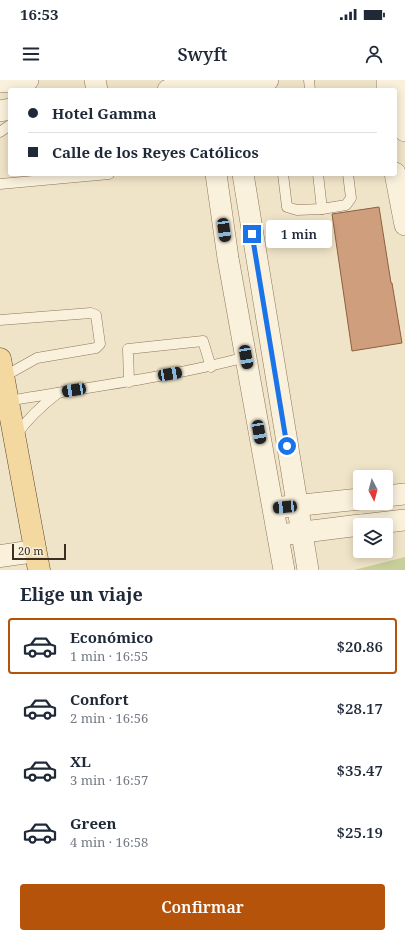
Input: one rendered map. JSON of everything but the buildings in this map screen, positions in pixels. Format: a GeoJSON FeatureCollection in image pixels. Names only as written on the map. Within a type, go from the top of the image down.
{"type":"FeatureCollection","features":[{"type":"Feature","properties":{"kind":"main road"},"geometry":{"type":"LineString","coordinates":[[2,368],[37,560]]}},
{"type":"Feature","properties":{"kind":"street"},"geometry":{"type":"LineString","coordinates":[[0,82],[28,80]]}},
{"type":"Feature","properties":{"kind":"street"},"geometry":{"type":"LineString","coordinates":[[182,88],[204,85],[228,85],[268,80]]}},
{"type":"Feature","properties":{"kind":"street"},"geometry":{"type":"LineString","coordinates":[[405,84],[403,124],[405,132]]}},
{"type":"Feature","properties":{"kind":"street"},"geometry":{"type":"LineString","coordinates":[[216,176],[228,258],[284,570]]}},
{"type":"Feature","properties":{"kind":"street"},"geometry":{"type":"LineString","coordinates":[[242,176],[308,570]]}},
{"type":"Feature","properties":{"kind":"street"},"geometry":{"type":"LineString","coordinates":[[395,176],[405,225]]}},
{"type":"Feature","properties":{"kind":"street"},"geometry":{"type":"LineString","coordinates":[[393,495],[405,494]]}},
{"type":"Feature","properties":{"kind":"street"},"geometry":{"type":"LineString","coordinates":[[272,508],[353,500]]}},
{"type":"Feature","properties":{"kind":"street"},"geometry":{"type":"LineString","coordinates":[[393,521],[405,520]]}},
{"type":"Feature","properties":{"kind":"street"},"geometry":{"type":"LineString","coordinates":[[277,535],[353,526]]}},
{"type":"Feature","properties":{"kind":"street"},"geometry":{"type":"LineString","coordinates":[[0,556],[37,560]]}},
{"type":"Feature","properties":{"kind":"lane"},"geometry":{"type":"LineString","coordinates":[[0,184],[87,176]]}},
{"type":"Feature","properties":{"kind":"lane"},"geometry":{"type":"LineString","coordinates":[[283,176],[287,207],[297,210],[322,209],[346,205],[351,198],[348,176]]}},
{"type":"Feature","properties":{"kind":"lane"},"geometry":{"type":"LineString","coordinates":[[318,176],[322,209]]}},
{"type":"Feature","properties":{"kind":"lane"},"geometry":{"type":"LineString","coordinates":[[0,320],[91,313],[96,314],[100,344],[96,348],[36,358],[2,368]]}},
{"type":"Feature","properties":{"kind":"lane"},"geometry":{"type":"LineString","coordinates":[[129,382],[128,349],[203,340],[210,367]]}},
{"type":"Feature","properties":{"kind":"lane"},"geometry":{"type":"LineString","coordinates":[[8,401],[129,382],[210,367],[246,357]]}},
{"type":"Feature","properties":{"kind":"lane"},"geometry":{"type":"LineString","coordinates":[[15,437],[26,421],[39,408],[60,392]]}},
{"type":"Feature","properties":{"kind":"green space"},"geometry":{"type":"Polygon","coordinates":[[[405,557],[405,570],[354,570],[405,557]]]}},
{"type":"Feature","properties":{"kind":"route"},"geometry":{"type":"LineString","coordinates":[[252,234],[287,446]]}}]}
